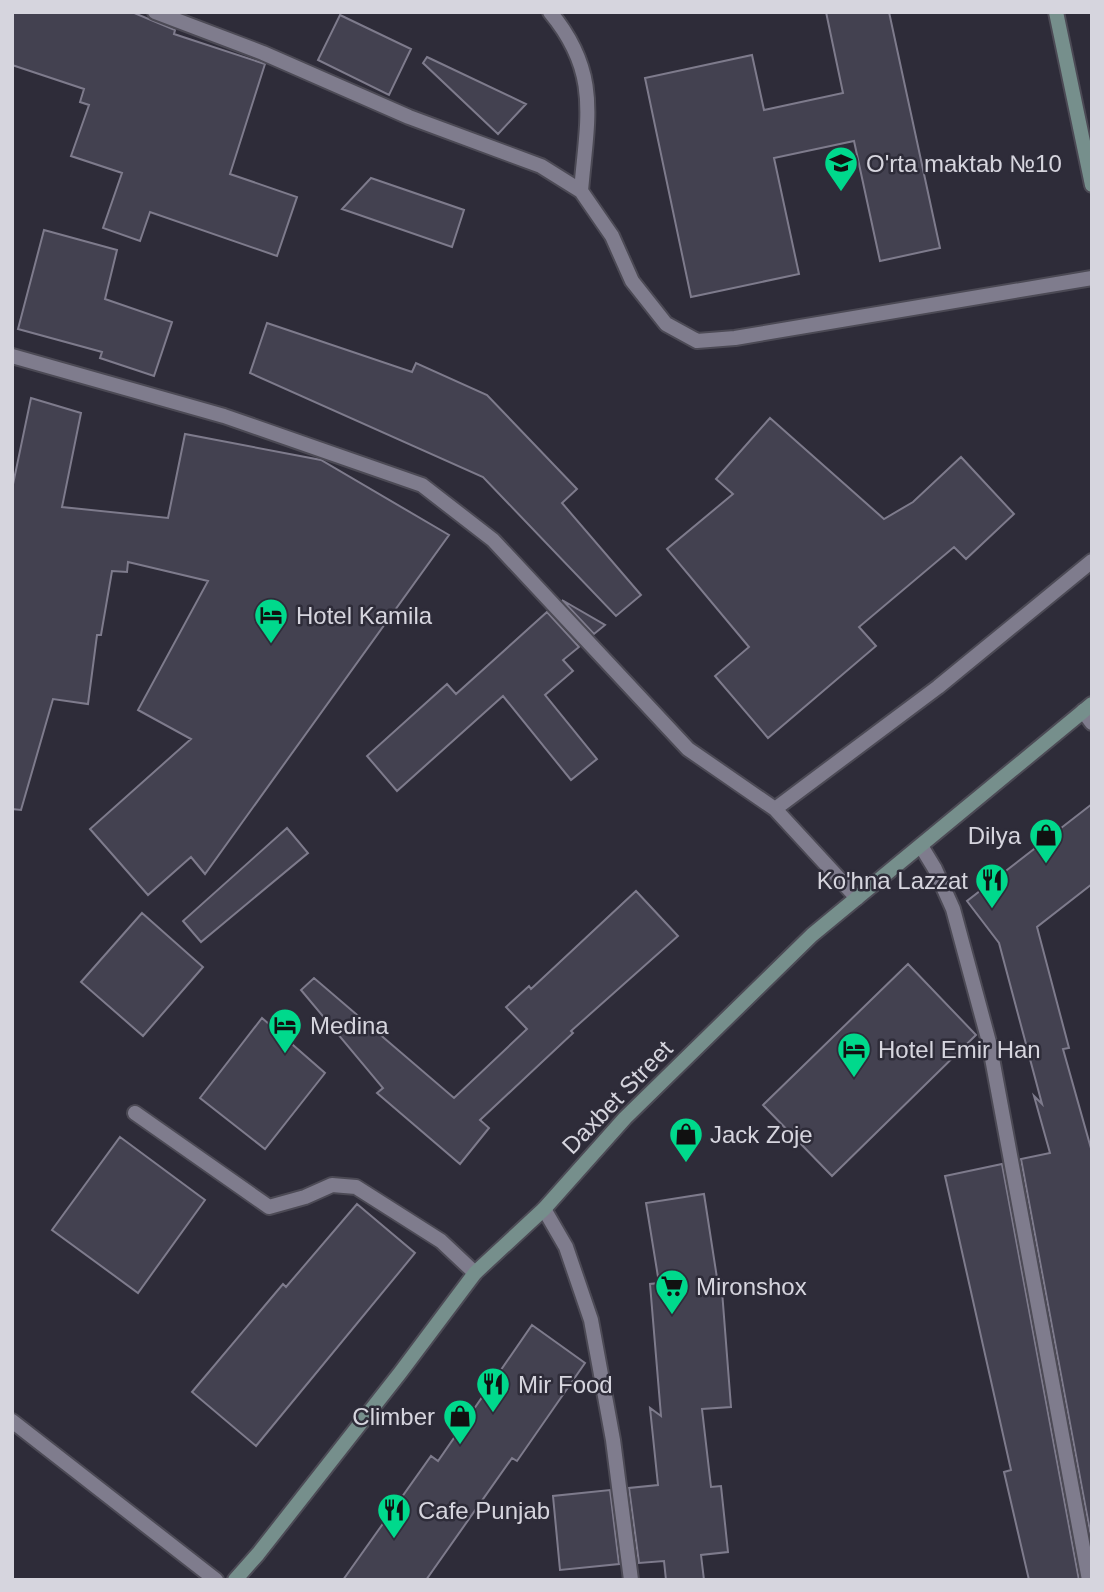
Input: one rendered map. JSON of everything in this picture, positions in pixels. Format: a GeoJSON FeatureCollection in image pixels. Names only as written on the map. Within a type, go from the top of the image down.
{"type":"FeatureCollection","features":[{"type":"Feature","properties":{"kind":"main road"},"geometry":{"type":"LineString","coordinates":[[1056,12],[1092,185]]}},
{"type":"Feature","properties":{"kind":"main road","name":"Daxbet Street"},"geometry":{"type":"LineString","coordinates":[[235,1580],[384,1394],[475,1273],[544,1209],[625,1118],[812,935],[1088,707]]}},
{"type":"Feature","properties":{"kind":"street"},"geometry":{"type":"LineString","coordinates":[[155,12],[262,53],[408,117],[541,166],[581,191],[612,236],[632,281],[666,324],[697,341],[735,338],[1092,278]]}},
{"type":"Feature","properties":{"kind":"street"},"geometry":{"type":"LineString","coordinates":[[550,12],[583,64],[588,100],[581,191]]}},
{"type":"Feature","properties":{"kind":"street"},"geometry":{"type":"LineString","coordinates":[[12,356],[224,416],[422,485],[493,540],[688,750],[775,809],[856,898]]}},
{"type":"Feature","properties":{"kind":"street"},"geometry":{"type":"LineString","coordinates":[[775,809],[938,687],[1092,561]]}},
{"type":"Feature","properties":{"kind":"street"},"geometry":{"type":"LineString","coordinates":[[1088,707],[1092,723]]}},
{"type":"Feature","properties":{"kind":"street"},"geometry":{"type":"LineString","coordinates":[[920,846],[935,869],[953,909],[989,1042],[1089,1580]]}},
{"type":"Feature","properties":{"kind":"street"},"geometry":{"type":"LineString","coordinates":[[135,1113],[269,1207],[305,1197],[332,1185],[356,1187],[441,1241],[475,1273]]}},
{"type":"Feature","properties":{"kind":"street"},"geometry":{"type":"LineString","coordinates":[[544,1209],[566,1247],[591,1320],[613,1440],[631,1580]]}},
{"type":"Feature","properties":{"kind":"street"},"geometry":{"type":"LineString","coordinates":[[12,1421],[216,1580]]}},
{"type":"Feature","properties":{"kind":"building"},"geometry":{"type":"Polygon","coordinates":[[[12,12],[132,12],[175,30],[174,34],[265,64],[230,174],[297,197],[277,256],[150,212],[140,241],[103,228],[122,173],[71,156],[89,105],[80,102],[84,89],[12,65],[12,12]]]}},
{"type":"Feature","properties":{"kind":"building"},"geometry":{"type":"Polygon","coordinates":[[[826,12],[889,12],[940,248],[880,261],[854,141],[774,158],[799,274],[691,297],[645,78],[752,55],[764,110],[843,93],[826,12]]]}},
{"type":"Feature","properties":{"kind":"building"},"geometry":{"type":"Polygon","coordinates":[[[340,15],[411,49],[389,95],[318,60],[340,15]]]}},
{"type":"Feature","properties":{"kind":"building"},"geometry":{"type":"Polygon","coordinates":[[[427,57],[526,104],[498,134],[423,63],[427,57]]]}},
{"type":"Feature","properties":{"kind":"building"},"geometry":{"type":"Polygon","coordinates":[[[371,178],[464,210],[452,247],[342,209],[371,178]]]}},
{"type":"Feature","properties":{"kind":"building"},"geometry":{"type":"Polygon","coordinates":[[[44,230],[117,250],[105,299],[172,322],[154,376],[100,358],[102,352],[18,329],[44,230]]]}},
{"type":"Feature","properties":{"kind":"building"},"geometry":{"type":"Polygon","coordinates":[[[267,323],[412,372],[416,363],[487,395],[577,489],[562,503],[641,595],[616,616],[483,477],[250,373],[267,323]]]}},
{"type":"Feature","properties":{"kind":"building"},"geometry":{"type":"Polygon","coordinates":[[[31,398],[81,413],[62,507],[168,518],[185,434],[321,460],[449,535],[205,874],[191,857],[148,895],[90,829],[191,739],[138,710],[208,581],[128,562],[127,572],[112,571],[101,635],[97,635],[88,704],[53,699],[21,810],[12,809],[12,489],[31,398]]]}},
{"type":"Feature","properties":{"kind":"building"},"geometry":{"type":"Polygon","coordinates":[[[770,418],[884,519],[913,502],[961,457],[1014,514],[966,559],[954,547],[859,627],[876,646],[768,738],[715,676],[749,647],[667,549],[733,494],[716,479],[770,418]]]}},
{"type":"Feature","properties":{"kind":"building"},"geometry":{"type":"Polygon","coordinates":[[[562,600],[605,625],[594,634],[562,600]]]}},
{"type":"Feature","properties":{"kind":"building"},"geometry":{"type":"Polygon","coordinates":[[[547,612],[579,647],[563,660],[573,671],[545,695],[597,759],[571,780],[503,696],[397,791],[367,756],[447,684],[456,694],[547,612]]]}},
{"type":"Feature","properties":{"kind":"building"},"geometry":{"type":"Polygon","coordinates":[[[1092,804],[1092,884],[1037,927],[1069,1048],[1063,1049],[1092,1152],[1092,1542],[1021,1159],[1050,1153],[1034,1096],[1042,1104],[999,943],[967,901],[1092,804]]]}},
{"type":"Feature","properties":{"kind":"building"},"geometry":{"type":"Polygon","coordinates":[[[287,828],[308,853],[201,942],[183,921],[287,828]]]}},
{"type":"Feature","properties":{"kind":"building"},"geometry":{"type":"Polygon","coordinates":[[[636,891],[678,936],[571,1031],[573,1033],[480,1120],[489,1128],[460,1164],[377,1093],[383,1088],[301,990],[314,978],[454,1098],[527,1029],[506,1007],[529,986],[531,989],[636,891]]]}},
{"type":"Feature","properties":{"kind":"building"},"geometry":{"type":"Polygon","coordinates":[[[142,913],[203,967],[143,1036],[81,982],[142,913]]]}},
{"type":"Feature","properties":{"kind":"building"},"geometry":{"type":"Polygon","coordinates":[[[908,964],[976,1035],[832,1176],[763,1105],[908,964]]]}},
{"type":"Feature","properties":{"kind":"building"},"geometry":{"type":"Polygon","coordinates":[[[262,1018],[325,1073],[265,1149],[200,1098],[262,1018]]]}},
{"type":"Feature","properties":{"kind":"building"},"geometry":{"type":"Polygon","coordinates":[[[120,1137],[205,1200],[138,1293],[52,1230],[120,1137]]]}},
{"type":"Feature","properties":{"kind":"building"},"geometry":{"type":"Polygon","coordinates":[[[1002,1164],[1079,1580],[1029,1580],[1004,1472],[1011,1470],[945,1176],[1002,1164]]]}},
{"type":"Feature","properties":{"kind":"building"},"geometry":{"type":"Polygon","coordinates":[[[704,1194],[717,1278],[721,1278],[731,1407],[702,1409],[711,1487],[721,1486],[728,1552],[701,1555],[704,1580],[666,1580],[664,1561],[639,1563],[629,1488],[658,1485],[650,1408],[661,1416],[650,1284],[659,1283],[646,1203],[704,1194]]]}},
{"type":"Feature","properties":{"kind":"building"},"geometry":{"type":"Polygon","coordinates":[[[357,1204],[415,1253],[256,1446],[192,1392],[283,1284],[286,1287],[357,1204]]]}},
{"type":"Feature","properties":{"kind":"building"},"geometry":{"type":"Polygon","coordinates":[[[532,1325],[585,1363],[517,1461],[512,1458],[426,1580],[343,1580],[431,1456],[438,1461],[532,1325]]]}},
{"type":"Feature","properties":{"kind":"building"},"geometry":{"type":"Polygon","coordinates":[[[610,1490],[619,1564],[560,1570],[553,1496],[610,1490]]]}},
{"type":"Feature","properties":{"kind":"place","name":"O'rta maktab №10"},"geometry":{"type":"Point","coordinates":[841,193]}},
{"type":"Feature","properties":{"kind":"place","name":"Hotel Kamila"},"geometry":{"type":"Point","coordinates":[271,645]}},
{"type":"Feature","properties":{"kind":"place","name":"Dilya"},"geometry":{"type":"Point","coordinates":[1046,865]}},
{"type":"Feature","properties":{"kind":"place","name":"Ko'hna Lazzat"},"geometry":{"type":"Point","coordinates":[992,910]}},
{"type":"Feature","properties":{"kind":"place","name":"Medina"},"geometry":{"type":"Point","coordinates":[285,1055]}},
{"type":"Feature","properties":{"kind":"place","name":"Hotel Emir Han"},"geometry":{"type":"Point","coordinates":[854,1079]}},
{"type":"Feature","properties":{"kind":"place","name":"Jack Zoje"},"geometry":{"type":"Point","coordinates":[686,1164]}},
{"type":"Feature","properties":{"kind":"place","name":"Mironshox"},"geometry":{"type":"Point","coordinates":[672,1316]}},
{"type":"Feature","properties":{"kind":"place","name":"Mir Food"},"geometry":{"type":"Point","coordinates":[493,1414]}},
{"type":"Feature","properties":{"kind":"place","name":"Climber"},"geometry":{"type":"Point","coordinates":[460,1446]}},
{"type":"Feature","properties":{"kind":"place","name":"Cafe Punjab"},"geometry":{"type":"Point","coordinates":[394,1540]}}]}
